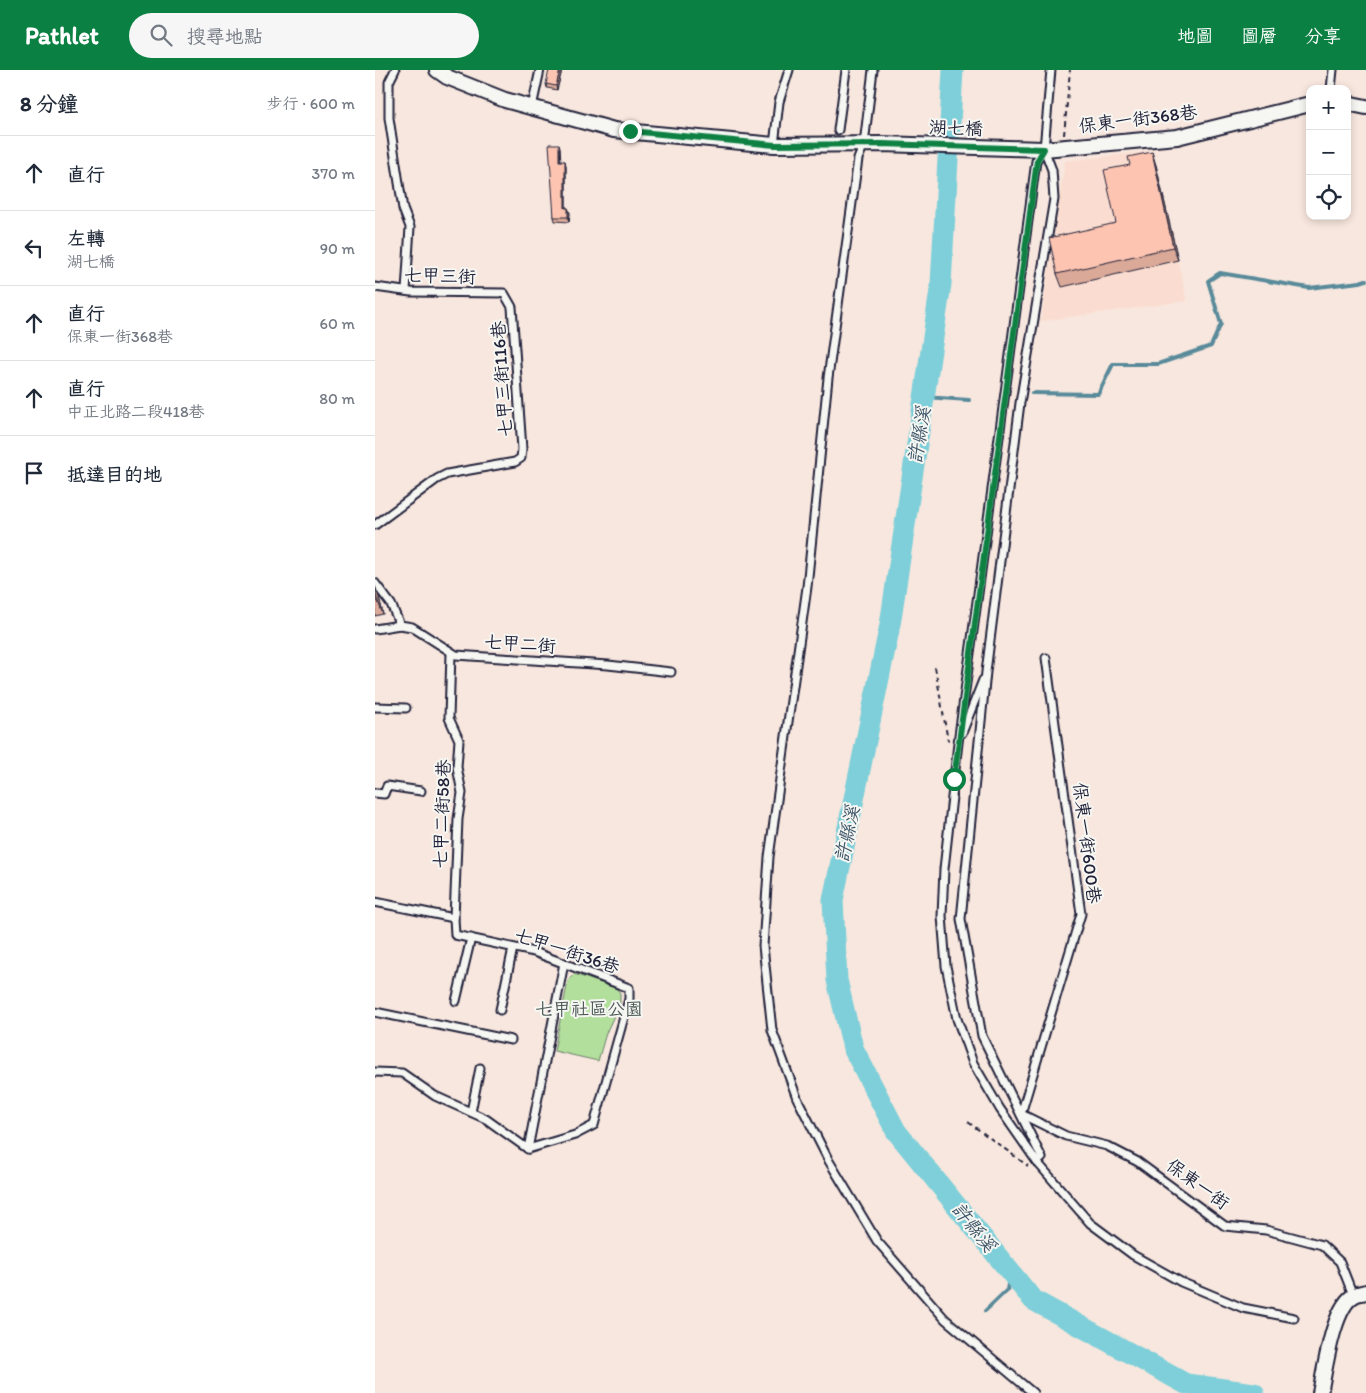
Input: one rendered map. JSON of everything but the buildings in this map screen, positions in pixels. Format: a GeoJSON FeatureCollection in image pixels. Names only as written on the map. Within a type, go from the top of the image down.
{"type":"FeatureCollection","features":[{"type":"Feature","properties":{"kind":"street"},"geometry":{"type":"LineString","coordinates":[[437,70],[447,77],[505,100],[614,130],[775,145],[864,144]]}},
{"type":"Feature","properties":{"kind":"street"},"geometry":{"type":"LineString","coordinates":[[1351,104],[1366,107]]}},
{"type":"Feature","properties":{"kind":"street","name":"保東一街368巷"},"geometry":{"type":"LineString","coordinates":[[1029,149],[1177,137],[1306,105]]}},
{"type":"Feature","properties":{"kind":"street","name":"湖七橋"},"geometry":{"type":"LineString","coordinates":[[864,144],[1029,149]]}},
{"type":"Feature","properties":{"kind":"street"},"geometry":{"type":"LineString","coordinates":[[1320,1393],[1333,1331],[1341,1312],[1360,1293]]}},
{"type":"Feature","properties":{"kind":"lane"},"geometry":{"type":"LineString","coordinates":[[395,70],[389,82],[389,118],[403,210],[410,227],[406,291]]}},
{"type":"Feature","properties":{"kind":"lane"},"geometry":{"type":"LineString","coordinates":[[532,108],[540,70]]}},
{"type":"Feature","properties":{"kind":"lane"},"geometry":{"type":"LineString","coordinates":[[775,145],[779,102],[789,70]]}},
{"type":"Feature","properties":{"kind":"lane"},"geometry":{"type":"LineString","coordinates":[[838,130],[845,70]]}},
{"type":"Feature","properties":{"kind":"lane"},"geometry":{"type":"LineString","coordinates":[[873,70],[864,144],[857,159],[828,378],[807,587],[769,857],[763,946],[773,1030],[797,1098],[829,1161],[877,1241],[945,1319],[1033,1393]]}},
{"type":"Feature","properties":{"kind":"lane"},"geometry":{"type":"LineString","coordinates":[[1051,70],[1044,149],[1037,161],[1023,255],[958,743],[944,868],[942,916],[946,966],[957,1019],[973,1063],[1037,1162],[1090,1223],[1133,1255],[1181,1282],[1243,1308],[1294,1318]]}},
{"type":"Feature","properties":{"kind":"lane"},"geometry":{"type":"LineString","coordinates":[[1331,85],[1333,70]]}},
{"type":"Feature","properties":{"kind":"lane"},"geometry":{"type":"LineString","coordinates":[[1037,1162],[1042,1158],[982,1036],[961,919],[986,672],[1020,403],[1054,199],[1052,170],[1044,149]]}},
{"type":"Feature","properties":{"kind":"lane","name":"七甲三街"},"geometry":{"type":"LineString","coordinates":[[375,287],[406,291],[504,293]]}},
{"type":"Feature","properties":{"kind":"lane","name":"七甲三街116巷"},"geometry":{"type":"LineString","coordinates":[[375,525],[437,479],[447,474],[515,462],[521,458],[522,449],[512,307],[504,293]]}},
{"type":"Feature","properties":{"kind":"lane"},"geometry":{"type":"LineString","coordinates":[[375,583],[391,604],[401,625],[375,629]]}},
{"type":"Feature","properties":{"kind":"lane","name":"七甲二街"},"geometry":{"type":"LineString","coordinates":[[401,625],[412,627],[451,653],[508,660],[608,665],[671,672]]}},
{"type":"Feature","properties":{"kind":"lane","name":"七甲二街58巷"},"geometry":{"type":"LineString","coordinates":[[451,653],[449,718],[459,740],[457,766],[462,793],[458,819],[454,918]]}},
{"type":"Feature","properties":{"kind":"lane","name":"保東一街600巷"},"geometry":{"type":"LineString","coordinates":[[1021,1114],[1081,914],[1047,658]]}},
{"type":"Feature","properties":{"kind":"lane"},"geometry":{"type":"LineString","coordinates":[[958,743],[986,672]]}},
{"type":"Feature","properties":{"kind":"lane"},"geometry":{"type":"LineString","coordinates":[[375,707],[406,708]]}},
{"type":"Feature","properties":{"kind":"lane"},"geometry":{"type":"LineString","coordinates":[[375,793],[384,794],[387,786],[421,791]]}},
{"type":"Feature","properties":{"kind":"lane"},"geometry":{"type":"LineString","coordinates":[[375,902],[454,918]]}},
{"type":"Feature","properties":{"kind":"lane","name":"七甲一街36巷"},"geometry":{"type":"LineString","coordinates":[[454,918],[455,935],[513,948],[564,963],[629,988],[629,999],[594,1126],[575,1135],[528,1149]]}},
{"type":"Feature","properties":{"kind":"lane"},"geometry":{"type":"LineString","coordinates":[[456,1001],[471,938]]}},
{"type":"Feature","properties":{"kind":"lane"},"geometry":{"type":"LineString","coordinates":[[500,1010],[513,948]]}},
{"type":"Feature","properties":{"kind":"lane"},"geometry":{"type":"LineString","coordinates":[[375,1072],[402,1073],[435,1096],[486,1119],[528,1149],[564,963]]}},
{"type":"Feature","properties":{"kind":"lane"},"geometry":{"type":"LineString","coordinates":[[375,1012],[511,1040]]}},
{"type":"Feature","properties":{"kind":"lane"},"geometry":{"type":"LineString","coordinates":[[471,1112],[480,1068]]}},
{"type":"Feature","properties":{"kind":"lane","name":"保東一街"},"geometry":{"type":"LineString","coordinates":[[1021,1114],[1066,1136],[1107,1146],[1138,1162],[1225,1226],[1266,1230],[1322,1245],[1340,1262],[1360,1293]]}},
{"type":"Feature","properties":{"kind":"path"},"geometry":{"type":"LineString","coordinates":[[1063,139],[1070,70]]}},
{"type":"Feature","properties":{"kind":"path"},"geometry":{"type":"LineString","coordinates":[[935,667],[949,742],[958,743]]}},
{"type":"Feature","properties":{"kind":"path"},"geometry":{"type":"LineString","coordinates":[[968,1122],[1027,1166],[1037,1162]]}},
{"type":"Feature","properties":{"kind":"shaded area"},"geometry":{"type":"Polygon","coordinates":[[[1153,151],[1187,301],[1041,321],[1065,161],[1153,151]]]}},
{"type":"Feature","properties":{"kind":"green space","name":"七甲社區公園"},"geometry":{"type":"Polygon","coordinates":[[[574,974],[616,988],[620,993],[620,1003],[606,1033],[598,1061],[554,1051],[568,981],[574,974]]]}},
{"type":"Feature","properties":{"kind":"waterway","name":"許縣溪"},"geometry":{"type":"LineString","coordinates":[[953,70],[941,284],[890,625],[833,900],[837,980],[853,1048],[896,1131],[1033,1300],[1186,1384],[1254,1393]]}},
{"type":"Feature","properties":{"kind":"waterway"},"geometry":{"type":"LineString","coordinates":[[1032,393],[1098,394],[1113,364],[1158,364],[1211,346],[1221,324],[1208,281],[1220,273],[1309,288],[1366,280]]}},
{"type":"Feature","properties":{"kind":"waterway"},"geometry":{"type":"LineString","coordinates":[[924,397],[969,400]]}},
{"type":"Feature","properties":{"kind":"waterway"},"geometry":{"type":"LineString","coordinates":[[985,1311],[1007,1290],[1010,1272]]}},
{"type":"Feature","properties":{"kind":"route"},"geometry":{"type":"LineString","coordinates":[[630,131],[775,145],[882,144],[1044,149],[1037,161],[1023,255],[954,779]]}}]}
